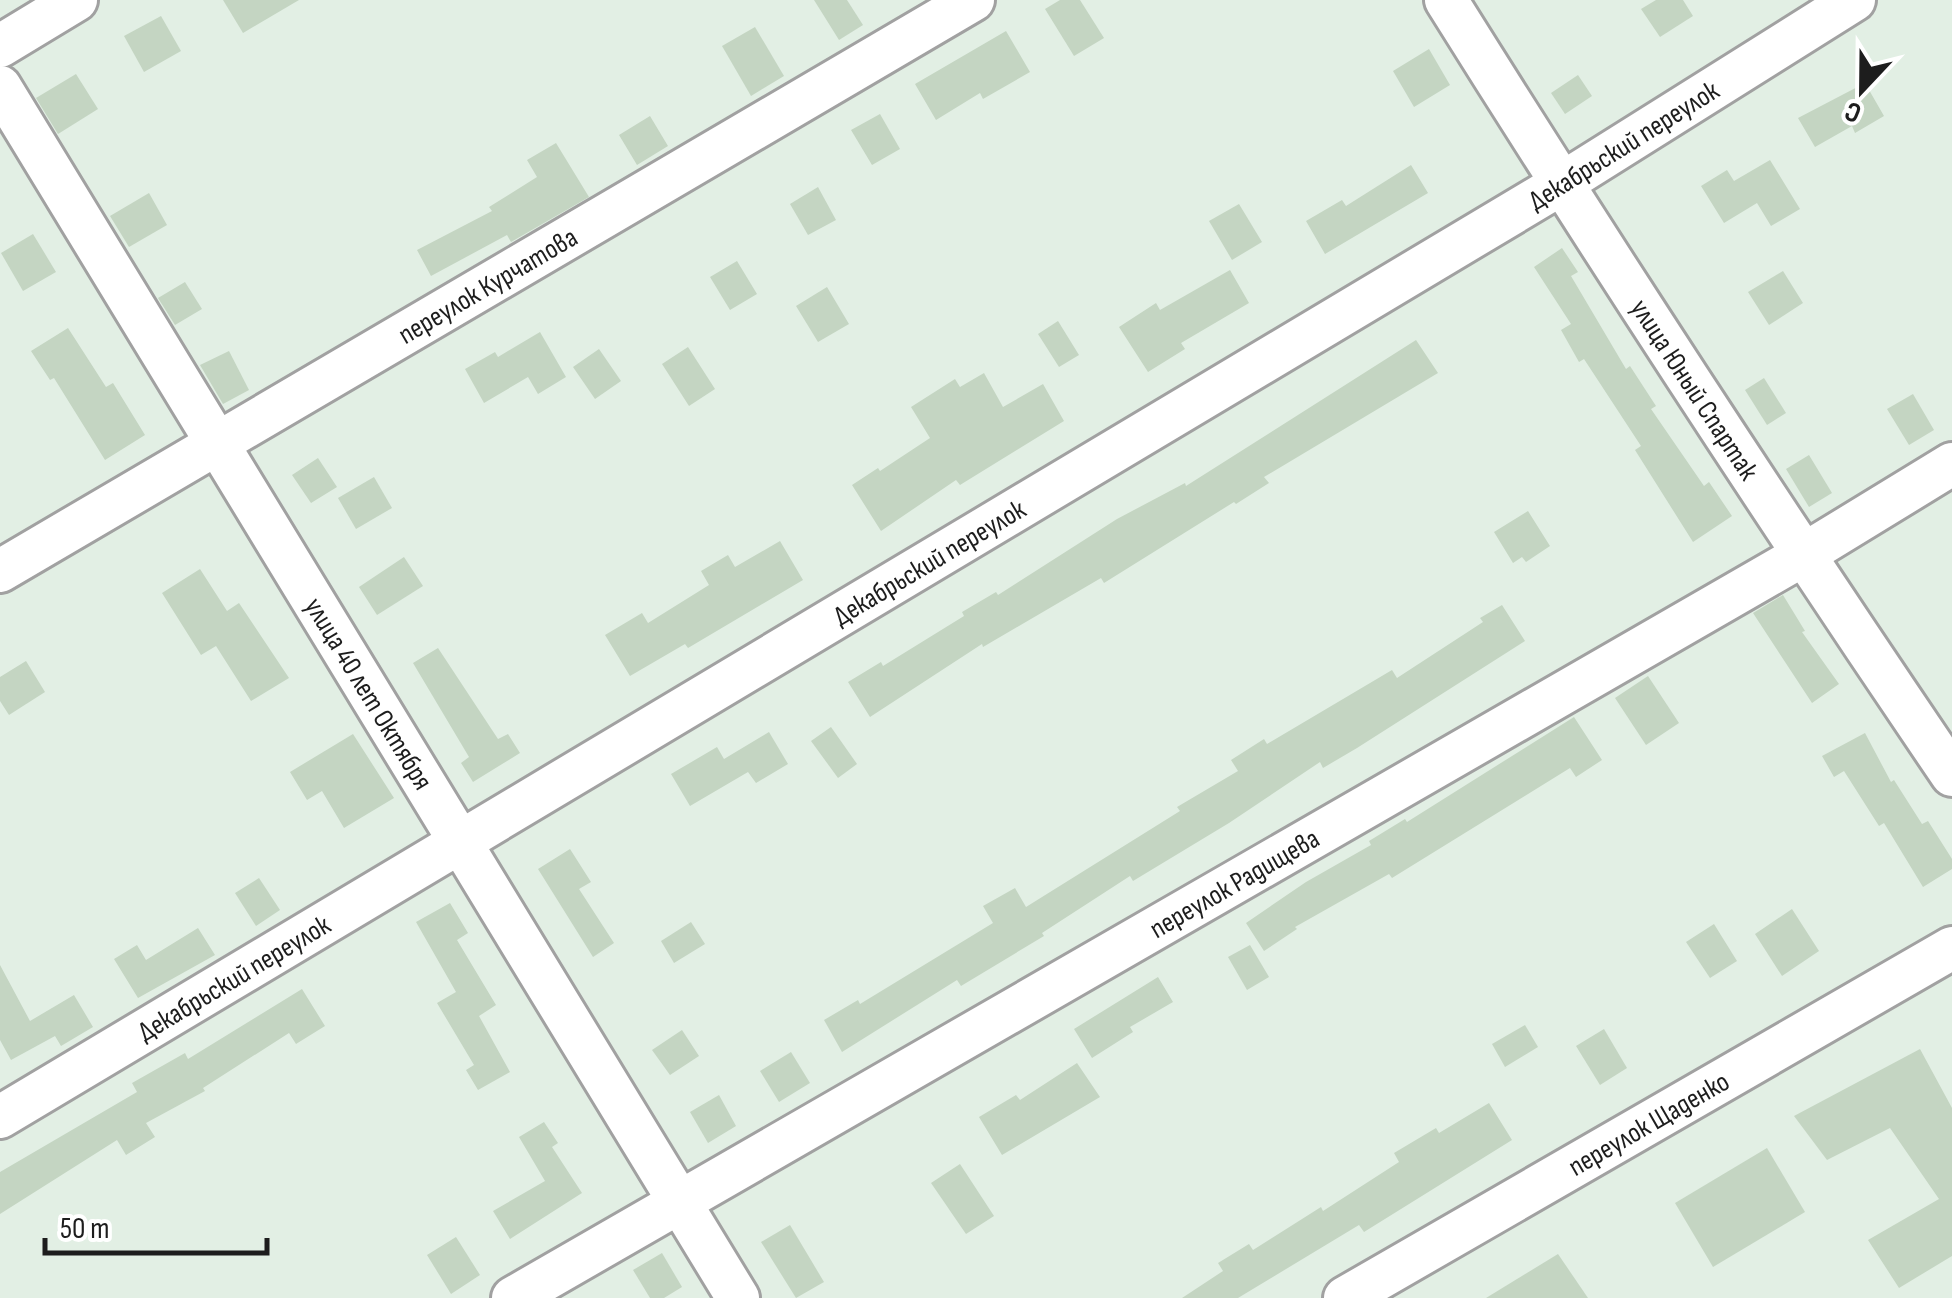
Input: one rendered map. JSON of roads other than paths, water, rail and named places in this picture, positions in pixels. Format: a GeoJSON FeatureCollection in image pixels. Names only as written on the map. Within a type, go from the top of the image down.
{"type":"FeatureCollection","features":[{"type":"Feature","properties":{"kind":"street"},"geometry":{"type":"LineString","coordinates":[[0,46],[76,0]]}},
{"type":"Feature","properties":{"kind":"street","name":"переулок Курчатова"},"geometry":{"type":"LineString","coordinates":[[0,571],[973,0]]}},
{"type":"Feature","properties":{"kind":"street","name":"улица Юный Спартак"},"geometry":{"type":"LineString","coordinates":[[1446,0],[1802,555],[1952,776]]}},
{"type":"Feature","properties":{"kind":"street","name":"Декабрьский переулок"},"geometry":{"type":"LineString","coordinates":[[0,1116],[1561,184],[1854,0]]}},
{"type":"Feature","properties":{"kind":"street","name":"улица 40 лет Октября"},"geometry":{"type":"LineString","coordinates":[[0,86],[738,1298]]}},
{"type":"Feature","properties":{"kind":"street","name":"переулок Радищева"},"geometry":{"type":"LineString","coordinates":[[513,1298],[1802,555],[1952,464]]}},
{"type":"Feature","properties":{"kind":"street","name":"переулок Щаденко"},"geometry":{"type":"LineString","coordinates":[[1345,1298],[1952,948]]}}]}
